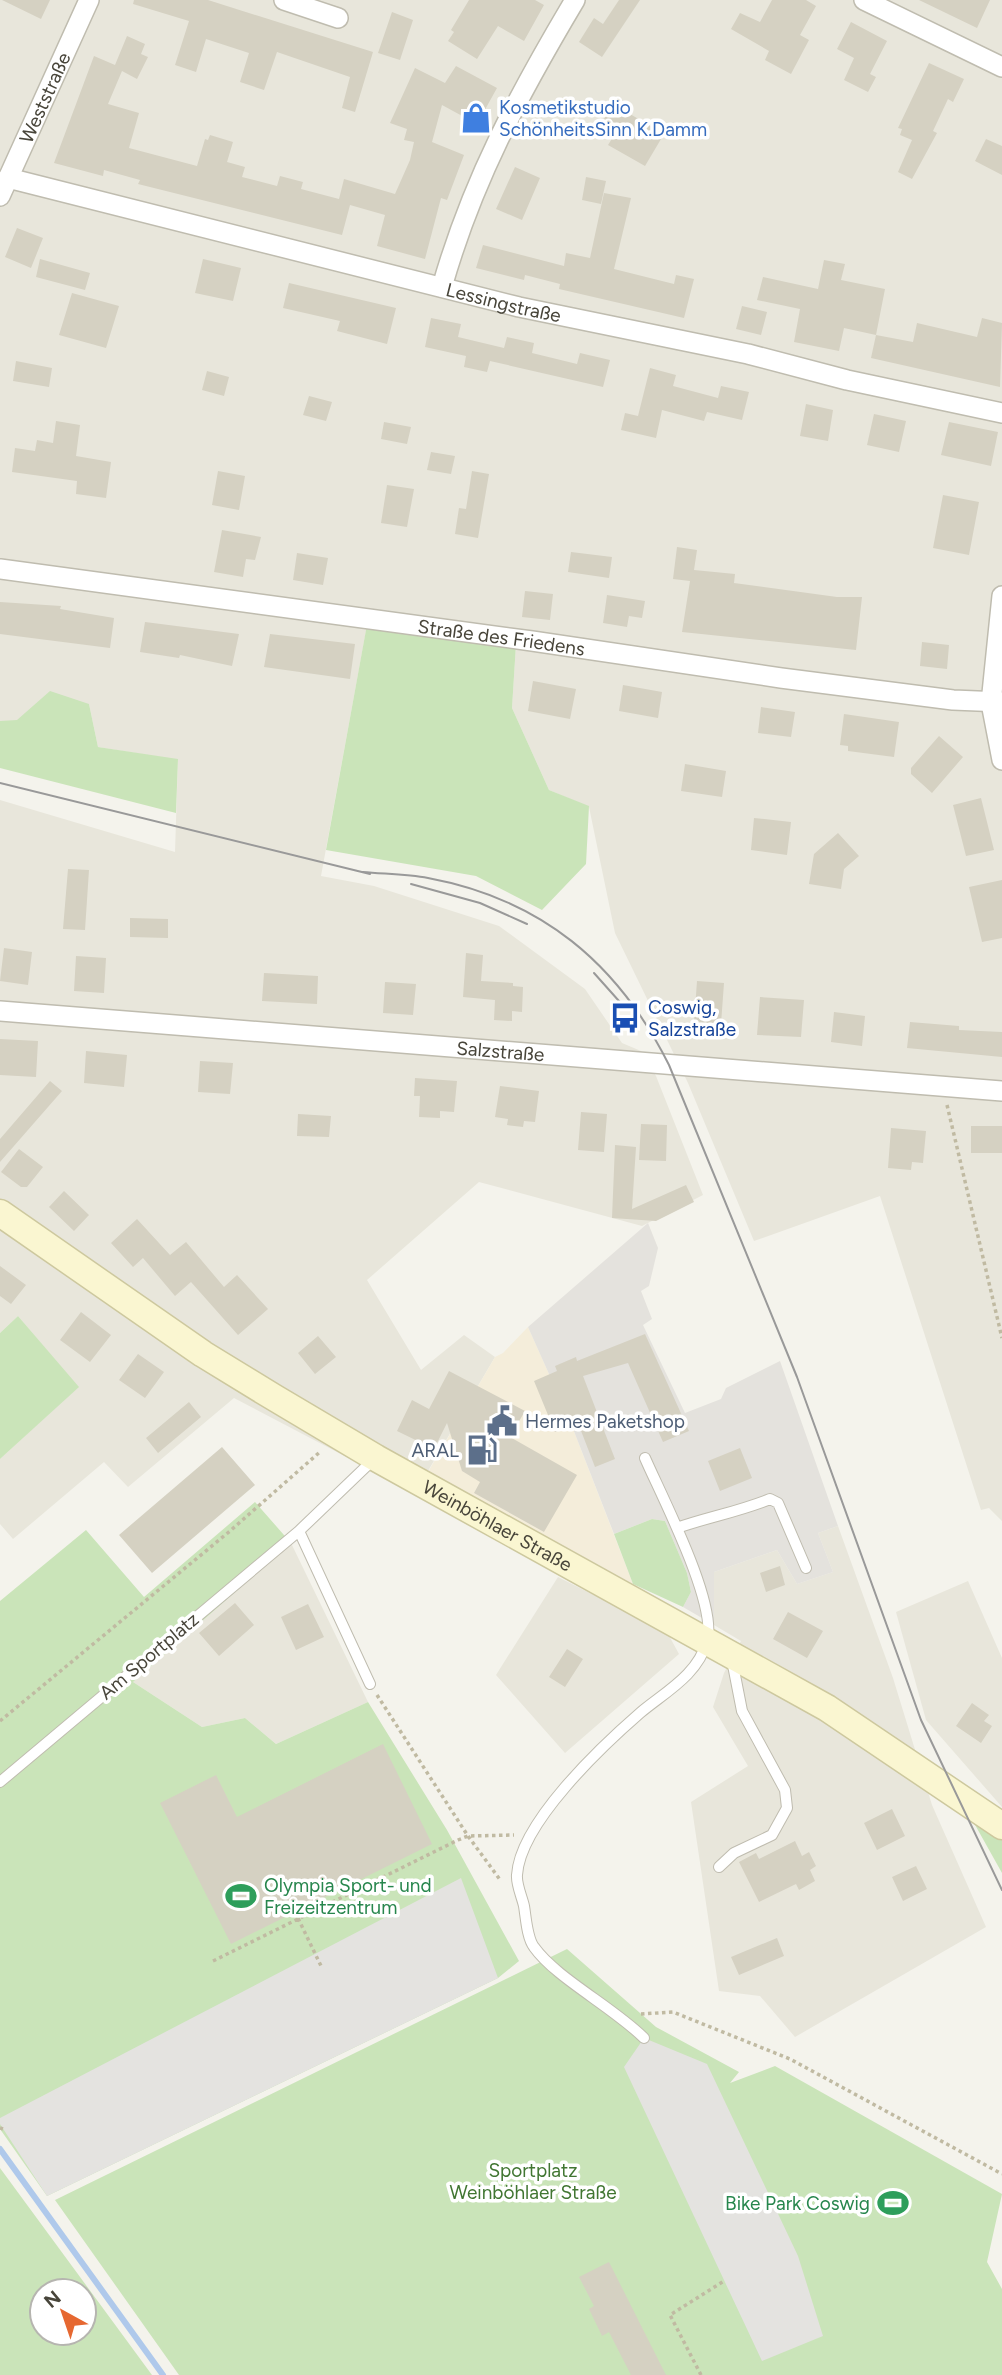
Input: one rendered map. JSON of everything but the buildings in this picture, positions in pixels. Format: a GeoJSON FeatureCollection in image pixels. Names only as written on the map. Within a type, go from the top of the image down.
{"type":"FeatureCollection","features":[{"type":"Feature","properties":{"kind":"main road","name":"Weinböhlaer Straße"},"geometry":{"type":"LineString","coordinates":[[0,1213],[203,1354],[376,1458],[720,1646],[827,1708],[1002,1826]]}},
{"type":"Feature","properties":{"kind":"street","name":"Weststraße"},"geometry":{"type":"LineString","coordinates":[[4,187],[89,0]]}},
{"type":"Feature","properties":{"kind":"street"},"geometry":{"type":"LineString","coordinates":[[284,0],[338,18]]}},
{"type":"Feature","properties":{"kind":"street"},"geometry":{"type":"LineString","coordinates":[[442,287],[465,212],[494,146],[575,0]]}},
{"type":"Feature","properties":{"kind":"street"},"geometry":{"type":"LineString","coordinates":[[864,0],[1002,67]]}},
{"type":"Feature","properties":{"kind":"street","name":"Lessingstraße"},"geometry":{"type":"LineString","coordinates":[[4,187],[1002,413]]}},
{"type":"Feature","properties":{"kind":"street","name":"Straße des Friedens"},"geometry":{"type":"LineString","coordinates":[[0,569],[519,639],[780,678],[996,702]]}},
{"type":"Feature","properties":{"kind":"street"},"geometry":{"type":"LineString","coordinates":[[1002,596],[996,702],[1002,760]]}},
{"type":"Feature","properties":{"kind":"street","name":"Salzstraße"},"geometry":{"type":"LineString","coordinates":[[0,1011],[1002,1091]]}},
{"type":"Feature","properties":{"kind":"lane","name":"Am Sportplatz"},"geometry":{"type":"LineString","coordinates":[[0,1782],[299,1531],[376,1458]]}},
{"type":"Feature","properties":{"kind":"lane"},"geometry":{"type":"LineString","coordinates":[[645,1458],[692,1562],[703,1603],[742,1711],[785,1790],[787,1808],[772,1835],[734,1853],[719,1867]]}},
{"type":"Feature","properties":{"kind":"lane"},"geometry":{"type":"LineString","coordinates":[[677,1528],[705,1518],[719,1518],[770,1499],[778,1503],[806,1568]]}},
{"type":"Feature","properties":{"kind":"lane"},"geometry":{"type":"LineString","coordinates":[[299,1531],[370,1684]]}},
{"type":"Feature","properties":{"kind":"lane"},"geometry":{"type":"LineString","coordinates":[[644,2038],[621,2016],[560,1972],[532,1945],[517,1875],[531,1835],[555,1799],[639,1714],[720,1646]]}},
{"type":"Feature","properties":{"kind":"path"},"geometry":{"type":"LineString","coordinates":[[943,1086],[1002,1338]]}},
{"type":"Feature","properties":{"kind":"path"},"geometry":{"type":"LineString","coordinates":[[0,1721],[230,1531],[338,1436]]}},
{"type":"Feature","properties":{"kind":"path"},"geometry":{"type":"LineString","coordinates":[[370,1684],[468,1836],[502,1882]]}},
{"type":"Feature","properties":{"kind":"path"},"geometry":{"type":"LineString","coordinates":[[214,1961],[468,1836],[531,1835]]}},
{"type":"Feature","properties":{"kind":"path"},"geometry":{"type":"LineString","coordinates":[[295,1912],[322,1968]]}},
{"type":"Feature","properties":{"kind":"path"},"geometry":{"type":"LineString","coordinates":[[621,2016],[673,2012],[790,2059],[1002,2174]]}},
{"type":"Feature","properties":{"kind":"path"},"geometry":{"type":"LineString","coordinates":[[701,2375],[670,2315],[724,2281]]}},
{"type":"Feature","properties":{"kind":"shaded area"},"geometry":{"type":"Polygon","coordinates":[[[0,0],[1002,0],[1002,1521],[989,1508],[981,1510],[880,1196],[754,1241],[688,1083],[615,933],[589,807],[549,790],[512,708],[516,644],[368,620],[321,876],[374,886],[499,926],[585,989],[622,1043],[641,1051],[656,1076],[703,1195],[642,1226],[479,1182],[367,1280],[421,1370],[464,1335],[495,1357],[415,1493],[234,1398],[128,1487],[104,1462],[13,1539],[0,1524],[0,1459],[78,1387],[18,1316],[0,1333],[0,800],[175,852],[178,760],[98,747],[89,704],[17,721],[0,721],[0,0]]]}},
{"type":"Feature","properties":{"kind":"shaded area"},"geometry":{"type":"Polygon","coordinates":[[[648,1223],[658,1248],[649,1286],[641,1291],[652,1319],[643,1325],[685,1413],[721,1399],[726,1388],[780,1361],[838,1526],[818,1533],[833,1572],[797,1584],[777,1550],[714,1572],[714,1625],[683,1607],[691,1592],[687,1573],[665,1521],[652,1519],[614,1534],[570,1421],[528,1327],[648,1223]]]}},
{"type":"Feature","properties":{"kind":"shaded area"},"geometry":{"type":"Polygon","coordinates":[[[528,1327],[570,1421],[633,1584],[428,1472],[495,1357],[503,1353],[528,1327]]]}},
{"type":"Feature","properties":{"kind":"shaded area"},"geometry":{"type":"Polygon","coordinates":[[[838,1526],[893,1678],[932,1805],[986,1927],[795,2037],[760,1996],[719,1991],[691,1802],[748,1766],[713,1707],[724,1673],[741,1641],[714,1625],[714,1572],[777,1550],[797,1584],[833,1572],[818,1533],[838,1526]]]}},
{"type":"Feature","properties":{"kind":"shaded area"},"geometry":{"type":"Polygon","coordinates":[[[291,1543],[368,1702],[276,1744],[245,1718],[202,1727],[133,1682],[291,1543]]]}},
{"type":"Feature","properties":{"kind":"shaded area"},"geometry":{"type":"Polygon","coordinates":[[[558,1577],[667,1632],[679,1654],[565,1753],[496,1675],[558,1577]]]}},
{"type":"Feature","properties":{"kind":"shaded area"},"geometry":{"type":"Polygon","coordinates":[[[968,1581],[1002,1658],[1002,1807],[926,1720],[896,1612],[968,1581]]]}},
{"type":"Feature","properties":{"kind":"shaded area"},"geometry":{"type":"Polygon","coordinates":[[[461,1878],[498,1978],[47,2196],[0,2124],[0,2118],[461,1878]]]}},
{"type":"Feature","properties":{"kind":"shaded area"},"geometry":{"type":"Polygon","coordinates":[[[644,2038],[707,2064],[798,2256],[823,2336],[762,2361],[624,2067],[644,2038]]]}},
{"type":"Feature","properties":{"kind":"green space"},"geometry":{"type":"Polygon","coordinates":[[[368,619],[516,644],[512,708],[549,790],[589,806],[586,864],[542,910],[476,876],[326,850],[368,619]]]}},
{"type":"Feature","properties":{"kind":"green space"},"geometry":{"type":"Polygon","coordinates":[[[50,691],[89,704],[98,747],[178,759],[176,813],[0,768],[0,721],[17,720],[50,691]]]}},
{"type":"Feature","properties":{"kind":"green space"},"geometry":{"type":"Polygon","coordinates":[[[18,1316],[79,1387],[0,1459],[0,1333],[18,1316]]]}},
{"type":"Feature","properties":{"kind":"green space","name":"Olympia Sport- und Freizeitzentrum"},"geometry":{"type":"Polygon","coordinates":[[[255,1502],[291,1543],[133,1682],[202,1727],[245,1718],[276,1744],[368,1702],[447,1830],[519,1961],[498,1978],[47,2196],[0,2129],[0,1601],[86,1530],[144,1597],[255,1502]]]}},
{"type":"Feature","properties":{"kind":"green space"},"geometry":{"type":"Polygon","coordinates":[[[652,1519],[665,1521],[687,1573],[691,1592],[683,1607],[633,1584],[614,1534],[652,1519]]]}},
{"type":"Feature","properties":{"kind":"green space"},"geometry":{"type":"Polygon","coordinates":[[[977,1820],[1002,1838],[1002,1873],[974,1823],[977,1820]]]}},
{"type":"Feature","properties":{"kind":"green space","name":"Sportplatz Weinböhlaer Straße"},"geometry":{"type":"Polygon","coordinates":[[[567,1949],[656,2027],[739,2072],[730,2083],[775,2066],[1002,2194],[987,2262],[1002,2289],[1002,2375],[179,2375],[55,2200],[567,1949]]]}},
{"type":"Feature","properties":{"kind":"green space"},"geometry":{"type":"Polygon","coordinates":[[[0,2168],[80,2277],[28,2277],[28,2347],[98,2347],[98,2301],[152,2375],[0,2375],[0,2168]]]}},
{"type":"Feature","properties":{"kind":"waterway"},"geometry":{"type":"LineString","coordinates":[[0,2149],[163,2375]]}},
{"type":"Feature","properties":{"kind":"tram line"},"geometry":{"type":"LineString","coordinates":[[0,783],[370,874]]}},
{"type":"Feature","properties":{"kind":"tram line"},"geometry":{"type":"LineString","coordinates":[[363,872],[420,877],[469,888],[506,902],[540,920],[572,941],[600,967],[626,996],[649,1029],[669,1065],[797,1377],[921,1720],[1002,1890]]}},
{"type":"Feature","properties":{"kind":"tram line"},"geometry":{"type":"LineString","coordinates":[[411,884],[480,903],[527,924]]}},
{"type":"Feature","properties":{"kind":"tram line"},"geometry":{"type":"LineString","coordinates":[[594,973],[627,1010]]}},
{"type":"Feature","properties":{"kind":"place","name":"Kosmetikstudio SchönheitsSinn K.Damm"},"geometry":{"type":"Point","coordinates":[476,118]}},
{"type":"Feature","properties":{"kind":"place","name":"Coswig, Salzstraße"},"geometry":{"type":"Point","coordinates":[625,1018]}},
{"type":"Feature","properties":{"kind":"place","name":"Hermes Paketshop"},"geometry":{"type":"Point","coordinates":[502,1421]}},
{"type":"Feature","properties":{"kind":"place","name":"ARAL"},"geometry":{"type":"Point","coordinates":[482,1450]}},
{"type":"Feature","properties":{"kind":"place","name":"Olympia Sport- und Freizeitzentrum"},"geometry":{"type":"Point","coordinates":[241,1896]}},
{"type":"Feature","properties":{"kind":"place","name":"Bike Park Coswig"},"geometry":{"type":"Point","coordinates":[893,2203]}}]}
